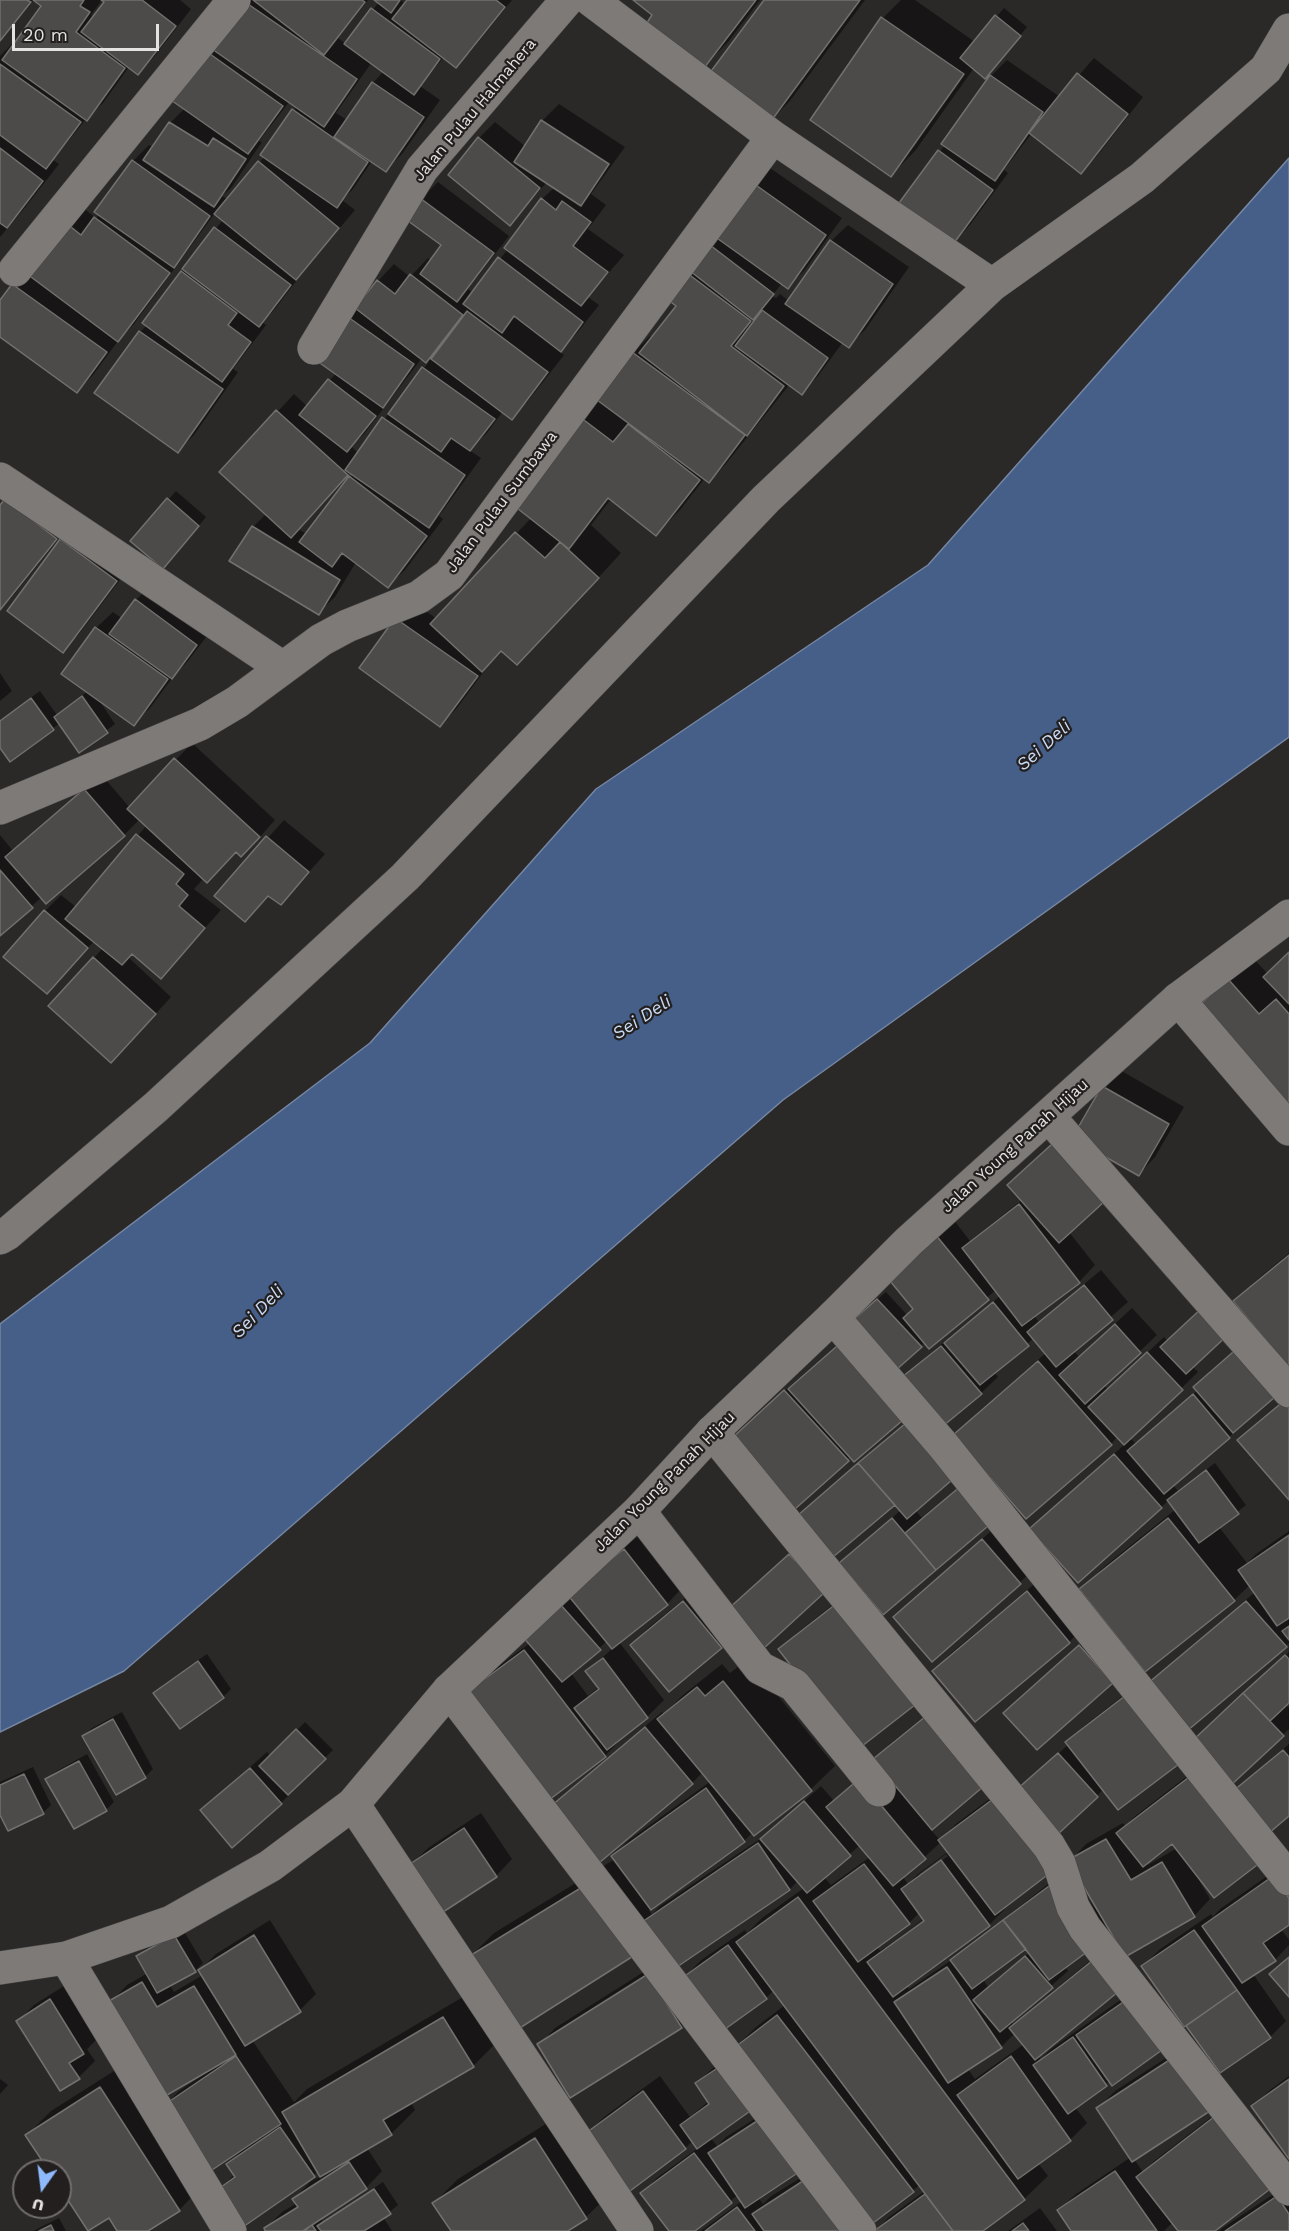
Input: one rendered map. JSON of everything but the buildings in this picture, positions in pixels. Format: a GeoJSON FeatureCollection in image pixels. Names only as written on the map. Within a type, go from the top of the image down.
{"type":"FeatureCollection","features":[{"type":"Feature","properties":{"kind":"street"},"geometry":{"type":"LineString","coordinates":[[15,270],[234,0]]}},
{"type":"Feature","properties":{"kind":"street"},"geometry":{"type":"LineString","coordinates":[[586,0],[773,137],[992,285]]}},
{"type":"Feature","properties":{"kind":"street","name":"Jalan Pulau Halmahera"},"geometry":{"type":"LineString","coordinates":[[314,348],[422,169],[586,0]]}},
{"type":"Feature","properties":{"kind":"street"},"geometry":{"type":"LineString","coordinates":[[0,1238],[156,1107],[405,877],[766,499],[992,285],[1142,178],[1266,69],[1289,30]]}},
{"type":"Feature","properties":{"kind":"street","name":"Jalan Pulau Sumbawa"},"geometry":{"type":"LineString","coordinates":[[7,797],[200,724],[237,702],[321,640],[347,626],[419,597],[449,575],[773,137]]}},
{"type":"Feature","properties":{"kind":"street"},"geometry":{"type":"LineString","coordinates":[[0,479],[283,668]]}},
{"type":"Feature","properties":{"kind":"street","name":"Jalan Young Panah Hijau"},"geometry":{"type":"LineString","coordinates":[[0,1968],[66,1958],[171,1922],[270,1866],[353,1804],[449,1690],[639,1511],[712,1432],[908,1242],[1178,999],[1289,916]]}},
{"type":"Feature","properties":{"kind":"street"},"geometry":{"type":"LineString","coordinates":[[1178,999],[1289,1129]]}},
{"type":"Feature","properties":{"kind":"street"},"geometry":{"type":"LineString","coordinates":[[1049,1117],[1289,1391]]}},
{"type":"Feature","properties":{"kind":"street"},"geometry":{"type":"LineString","coordinates":[[833,1317],[943,1445],[1289,1879]]}},
{"type":"Feature","properties":{"kind":"street"},"geometry":{"type":"LineString","coordinates":[[712,1432],[1049,1846],[1059,1863],[1073,1907],[1085,1928],[1289,2189]]}},
{"type":"Feature","properties":{"kind":"street"},"geometry":{"type":"LineString","coordinates":[[639,1511],[760,1668],[795,1685],[879,1790]]}},
{"type":"Feature","properties":{"kind":"street"},"geometry":{"type":"LineString","coordinates":[[449,1690],[860,2231]]}},
{"type":"Feature","properties":{"kind":"street"},"geometry":{"type":"LineString","coordinates":[[353,1804],[637,2231]]}},
{"type":"Feature","properties":{"kind":"street"},"geometry":{"type":"LineString","coordinates":[[66,1958],[230,2231]]}},
{"type":"Feature","properties":{"kind":"water","name":"Sei Deli"},"geometry":{"type":"Polygon","coordinates":[[[1289,158],[1289,737],[783,1100],[124,1671],[0,1732],[0,1324],[370,1043],[596,789],[928,565],[1289,158]]]}}]}
